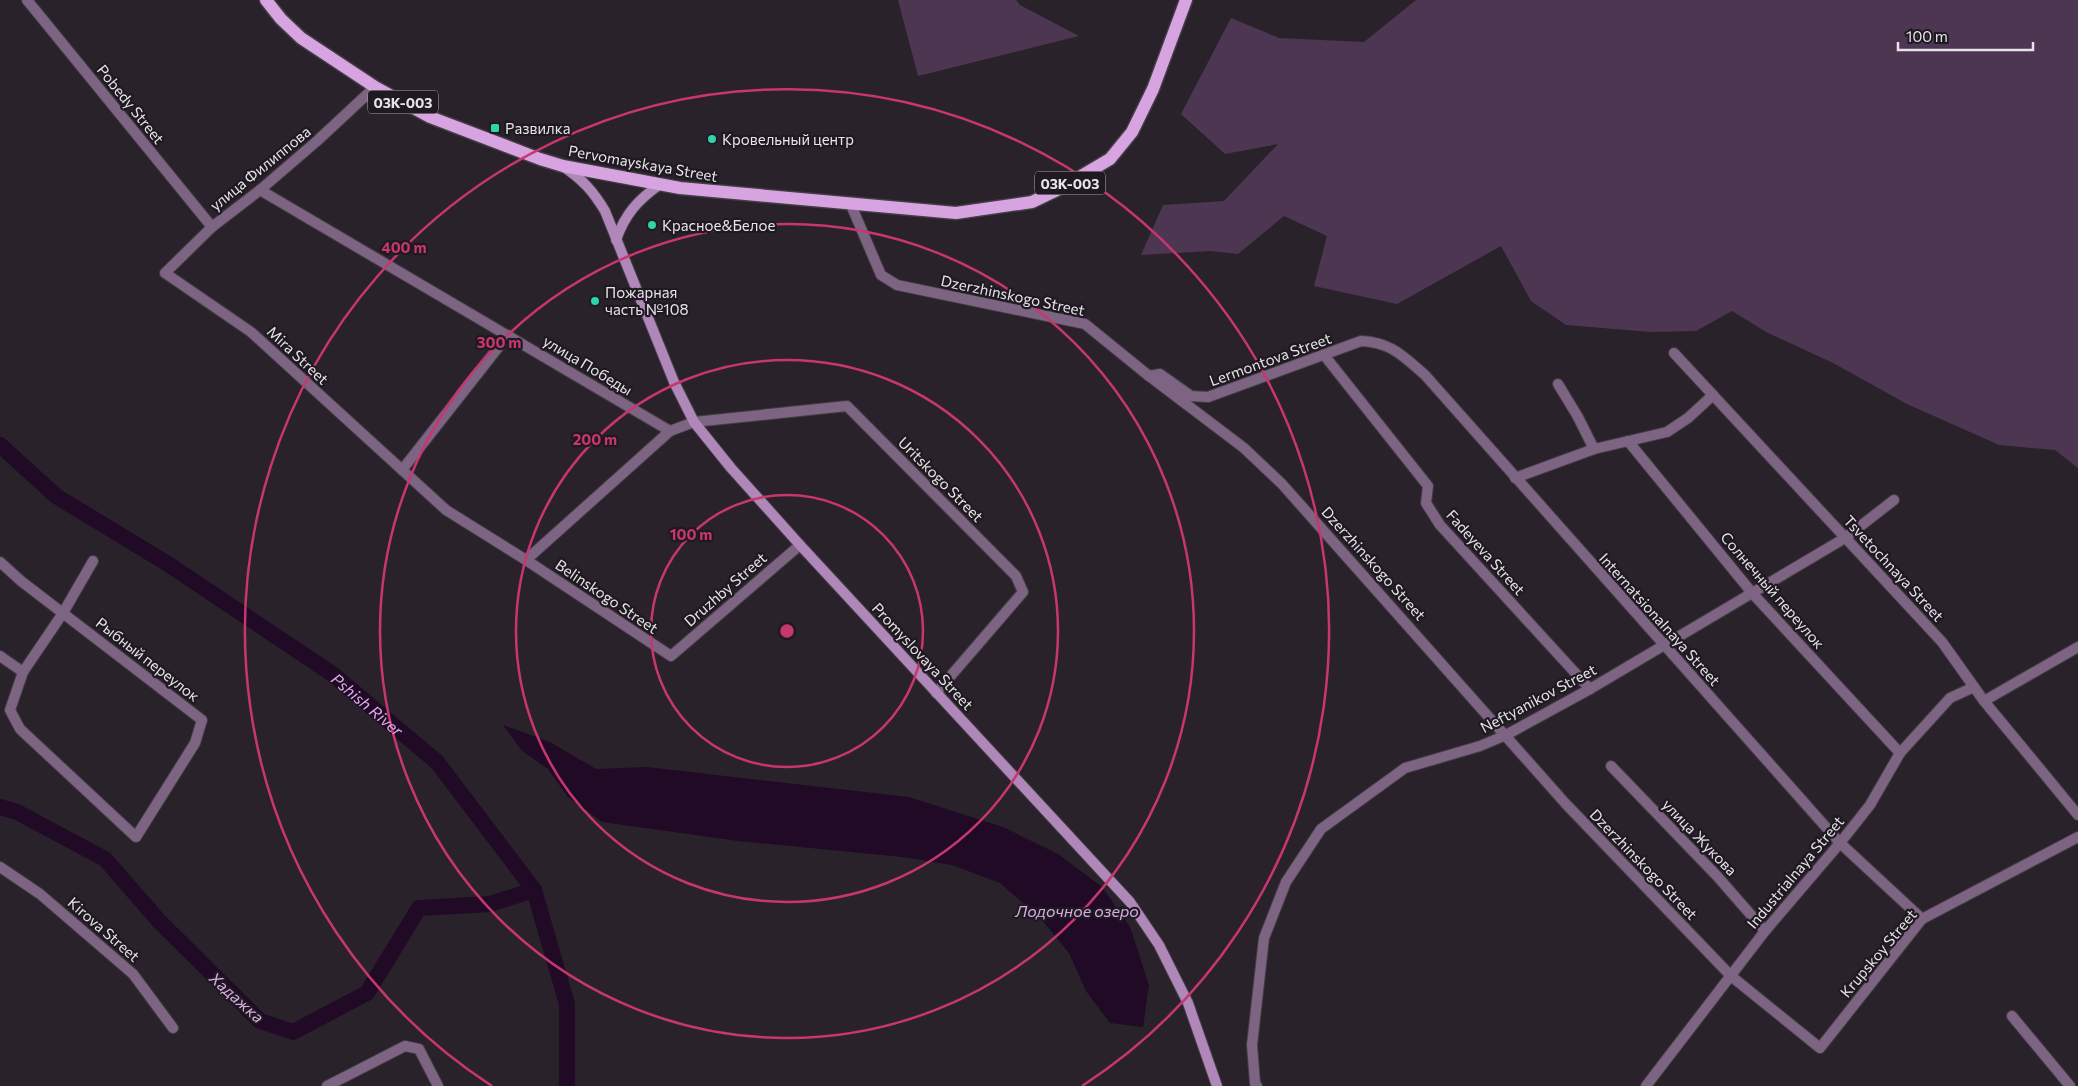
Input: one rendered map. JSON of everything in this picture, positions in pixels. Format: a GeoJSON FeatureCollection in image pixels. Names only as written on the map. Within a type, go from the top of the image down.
{"type":"FeatureCollection","features":[{"type":"Feature","properties":{"kind":"main road","name":"Pervomayskaya Street"},"geometry":{"type":"LineString","coordinates":[[266,0],[281,19],[301,38],[375,87],[430,118],[540,159],[563,166],[659,185],[851,205]]}},
{"type":"Feature","properties":{"kind":"main road","name":"03К-003"},"geometry":{"type":"LineString","coordinates":[[851,205],[956,213],[1032,202],[1061,188],[1110,159],[1132,132],[1153,89],[1186,0]]}},
{"type":"Feature","properties":{"kind":"main road","name":"Promyslovaya Street"},"geometry":{"type":"LineString","coordinates":[[563,166],[581,179],[595,193],[605,211],[674,382],[694,422],[731,468],[800,545],[1130,902],[1159,945],[1188,1003],[1217,1086]]}},
{"type":"Feature","properties":{"kind":"main road"},"geometry":{"type":"LineString","coordinates":[[616,240],[622,223],[631,208],[643,196],[659,185]]}},
{"type":"Feature","properties":{"kind":"street","name":"Pobedy Street"},"geometry":{"type":"LineString","coordinates":[[26,0],[212,226]]}},
{"type":"Feature","properties":{"kind":"street","name":"улица Филиппова"},"geometry":{"type":"LineString","coordinates":[[164,273],[212,226],[260,190],[317,142],[375,87]]}},
{"type":"Feature","properties":{"kind":"street","name":"улица Победы"},"geometry":{"type":"LineString","coordinates":[[260,190],[670,431]]}},
{"type":"Feature","properties":{"kind":"street","name":"Dzerzhinskogo Street"},"geometry":{"type":"LineString","coordinates":[[851,205],[881,275],[897,285],[1085,324],[1149,376],[1244,448],[1282,484],[1565,803],[1730,976],[1820,1048]]}},
{"type":"Feature","properties":{"kind":"street","name":"Mira Street"},"geometry":{"type":"LineString","coordinates":[[164,273],[251,332],[446,510],[526,560]]}},
{"type":"Feature","properties":{"kind":"street"},"geometry":{"type":"LineString","coordinates":[[402,470],[508,335]]}},
{"type":"Feature","properties":{"kind":"street","name":"Lermontova Street"},"geometry":{"type":"LineString","coordinates":[[1149,376],[1160,374],[1191,396],[1208,397],[1361,341],[1377,341]]}},
{"type":"Feature","properties":{"kind":"street","name":"Internatsionalnaya Street"},"geometry":{"type":"LineString","coordinates":[[1377,341],[1397,351],[1425,375],[1840,843],[1922,919]]}},
{"type":"Feature","properties":{"kind":"street","name":"Tsvetochnaya Street"},"geometry":{"type":"LineString","coordinates":[[1674,353],[1942,642],[1984,701],[2078,815]]}},
{"type":"Feature","properties":{"kind":"street","name":"Fadeyeva Street"},"geometry":{"type":"LineString","coordinates":[[1324,355],[1428,486],[1426,503],[1440,525],[1590,689]]}},
{"type":"Feature","properties":{"kind":"street"},"geometry":{"type":"LineString","coordinates":[[1558,384],[1578,417],[1594,449]]}},
{"type":"Feature","properties":{"kind":"street"},"geometry":{"type":"LineString","coordinates":[[1515,478],[1594,449],[1666,432],[1688,418],[1713,395]]}},
{"type":"Feature","properties":{"kind":"street","name":"Uritskogo Street"},"geometry":{"type":"LineString","coordinates":[[694,422],[847,406],[1016,576],[1023,592],[936,693]]}},
{"type":"Feature","properties":{"kind":"street"},"geometry":{"type":"LineString","coordinates":[[526,560],[670,431],[694,422]]}},
{"type":"Feature","properties":{"kind":"street","name":"Солнечный переулок"},"geometry":{"type":"LineString","coordinates":[[1628,441],[1753,594],[1900,753]]}},
{"type":"Feature","properties":{"kind":"street","name":"Neftyanikov Street"},"geometry":{"type":"LineString","coordinates":[[1257,1086],[1252,1045],[1264,938],[1286,882],[1320,829],[1405,768],[1480,746],[1506,735],[1590,689],[1845,538],[1894,500]]}},
{"type":"Feature","properties":{"kind":"street","name":"Druzhby Street"},"geometry":{"type":"LineString","coordinates":[[671,656],[800,545]]}},
{"type":"Feature","properties":{"kind":"street","name":"Belinskogo Street"},"geometry":{"type":"LineString","coordinates":[[526,560],[671,656]]}},
{"type":"Feature","properties":{"kind":"street"},"geometry":{"type":"LineString","coordinates":[[0,656],[23,672],[63,613],[93,561]]}},
{"type":"Feature","properties":{"kind":"street","name":"Рыбный переулок"},"geometry":{"type":"LineString","coordinates":[[0,562],[21,581],[202,720],[195,743],[136,837],[20,729],[10,710],[23,672]]}},
{"type":"Feature","properties":{"kind":"street"},"geometry":{"type":"LineString","coordinates":[[1984,701],[2078,647]]}},
{"type":"Feature","properties":{"kind":"street","name":"Industrialnaya Street"},"geometry":{"type":"LineString","coordinates":[[1646,1086],[1765,931],[1870,805],[1900,753],[1950,698],[1974,687]]}},
{"type":"Feature","properties":{"kind":"street","name":"улица Жукова"},"geometry":{"type":"LineString","coordinates":[[1611,766],[1717,876],[1765,931]]}},
{"type":"Feature","properties":{"kind":"street","name":"Krupskoy Street"},"geometry":{"type":"LineString","coordinates":[[1820,1048],[1922,919],[2078,837]]}},
{"type":"Feature","properties":{"kind":"street","name":"Kirova Street"},"geometry":{"type":"LineString","coordinates":[[0,867],[40,894],[133,974],[173,1028]]}},
{"type":"Feature","properties":{"kind":"street"},"geometry":{"type":"LineString","coordinates":[[2012,1016],[2070,1086]]}},
{"type":"Feature","properties":{"kind":"street"},"geometry":{"type":"LineString","coordinates":[[327,1086],[405,1046],[419,1049],[438,1086]]}},
{"type":"Feature","properties":{"kind":"shaded area"},"geometry":{"type":"Polygon","coordinates":[[[898,0],[1016,0],[1020,5],[1079,36],[918,76],[898,0]]]}},
{"type":"Feature","properties":{"kind":"shaded area"},"geometry":{"type":"Polygon","coordinates":[[[1416,0],[2078,0],[2078,468],[2055,450],[1999,445],[1907,404],[1833,363],[1768,333],[1732,311],[1696,331],[1651,332],[1566,325],[1531,301],[1501,246],[1397,304],[1314,286],[1327,236],[1284,216],[1238,254],[1211,251],[1141,255],[1163,205],[1224,201],[1278,144],[1225,154],[1181,114],[1231,18],[1279,38],[1364,42],[1416,0]]]}},
{"type":"Feature","properties":{"kind":"water","name":"Лодочное озеро"},"geometry":{"type":"Polygon","coordinates":[[[503,725],[550,742],[596,769],[647,767],[909,797],[1003,827],[1058,854],[1102,887],[1130,927],[1149,985],[1143,1027],[1110,1023],[1086,991],[1069,953],[1041,919],[1000,883],[952,865],[902,857],[738,841],[602,822],[568,797],[548,769],[522,751],[503,725]]]}},
{"type":"Feature","properties":{"kind":"waterway","name":"Pshish River"},"geometry":{"type":"LineString","coordinates":[[0,445],[56,496],[168,564],[331,673],[437,762],[534,890],[567,1004],[567,1086]]}},
{"type":"Feature","properties":{"kind":"waterway","name":"Хадажка"},"geometry":{"type":"LineString","coordinates":[[0,807],[17,812],[105,859],[159,921],[260,1021],[293,1032],[367,993],[419,908],[490,904],[534,890]]}},
{"type":"Feature","properties":{"kind":"place","name":"Развилка"},"geometry":{"type":"Point","coordinates":[495,128]}},
{"type":"Feature","properties":{"kind":"place","name":"Кровельный центр"},"geometry":{"type":"Point","coordinates":[712,139]}},
{"type":"Feature","properties":{"kind":"place","name":"Красное&Белое"},"geometry":{"type":"Point","coordinates":[652,225]}},
{"type":"Feature","properties":{"kind":"place","name":"Пожарная часть №108"},"geometry":{"type":"Point","coordinates":[595,301]}}]}
